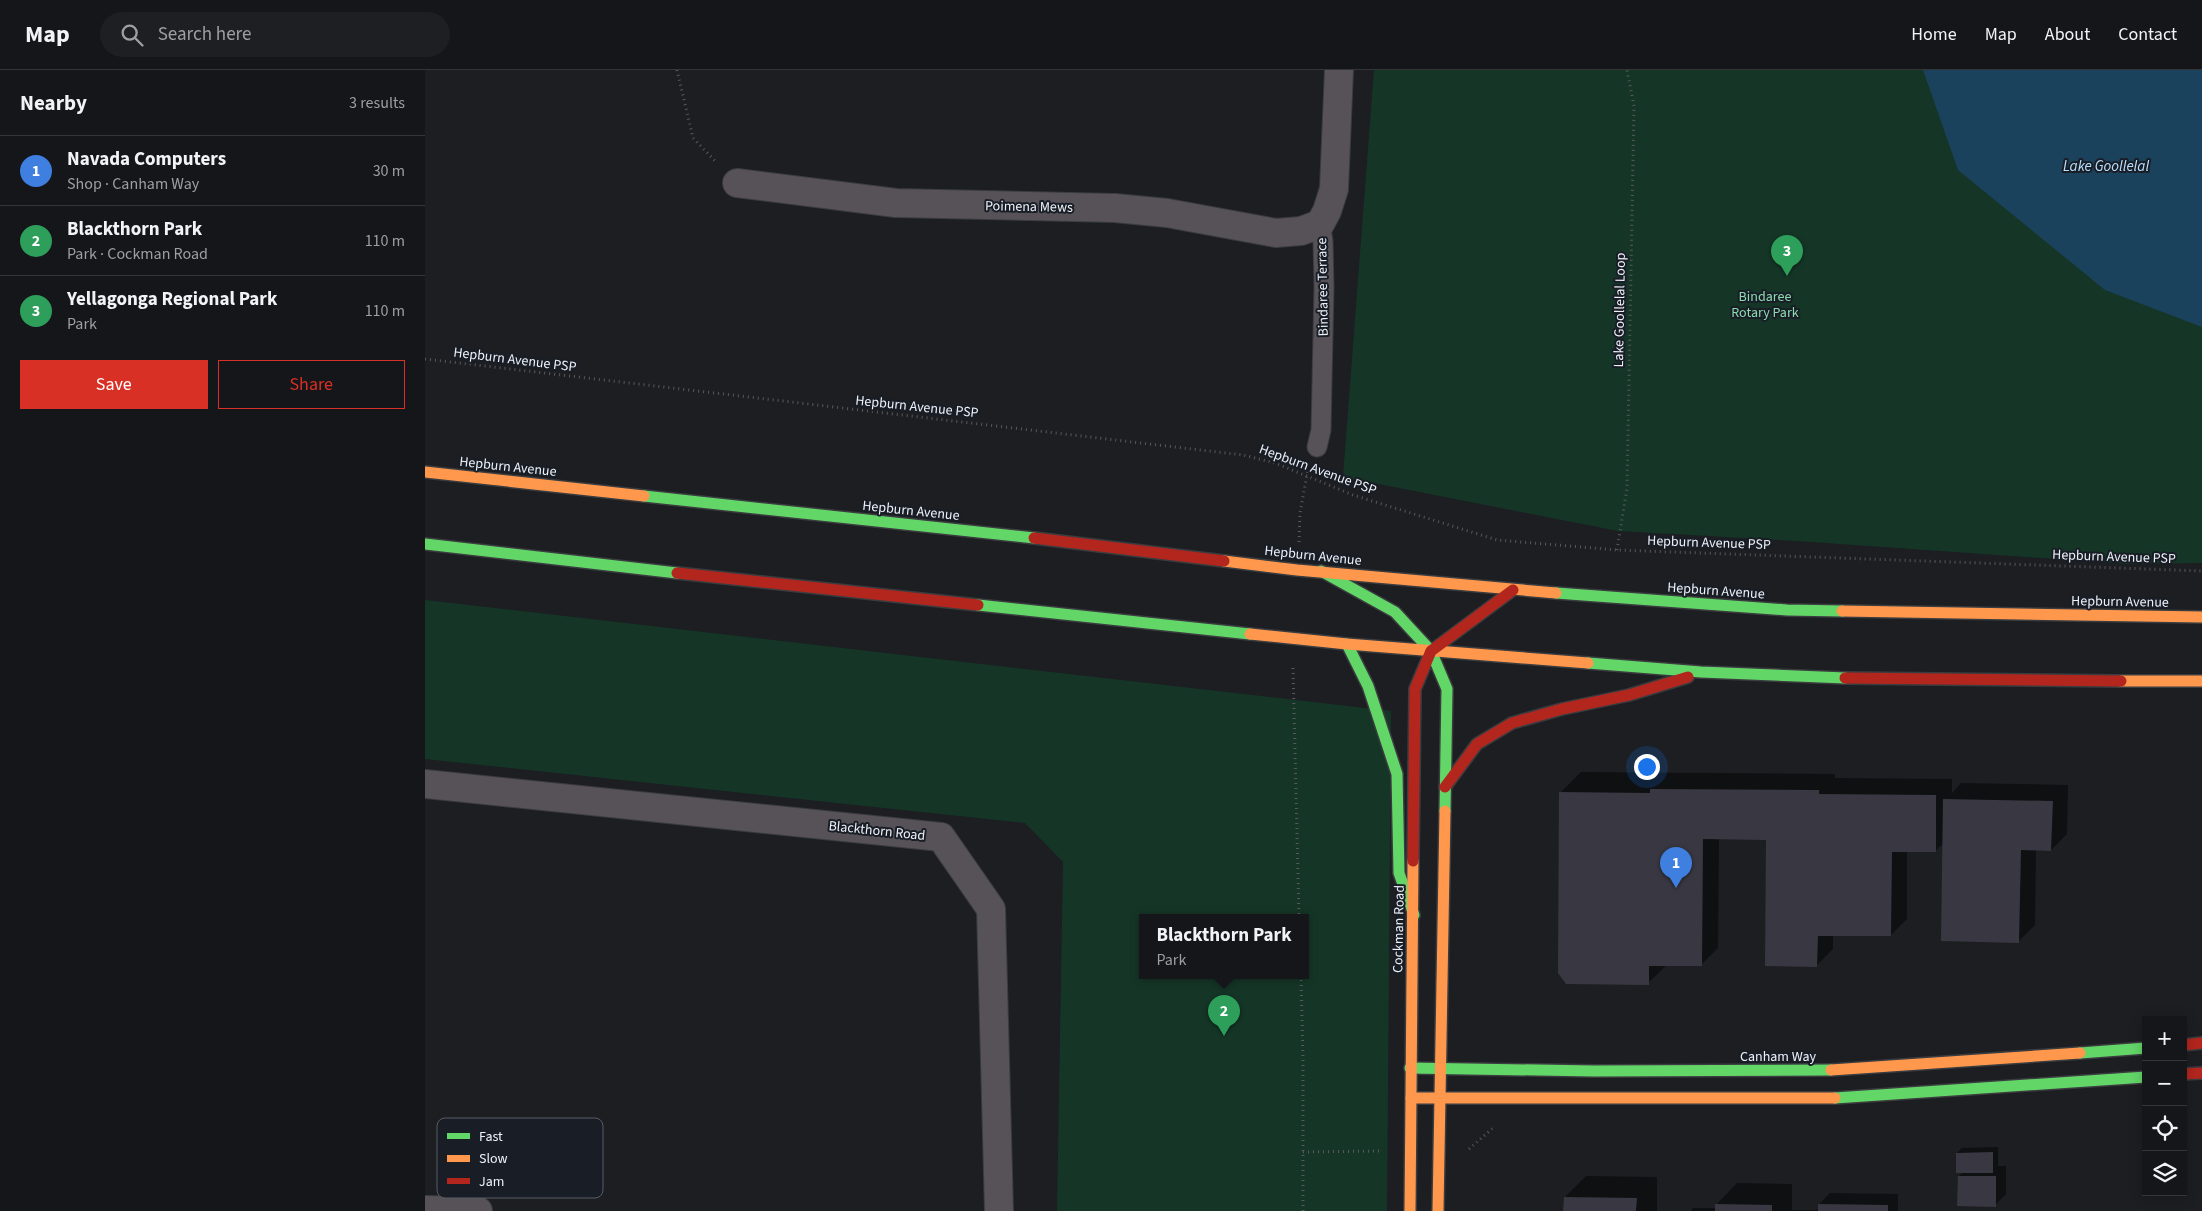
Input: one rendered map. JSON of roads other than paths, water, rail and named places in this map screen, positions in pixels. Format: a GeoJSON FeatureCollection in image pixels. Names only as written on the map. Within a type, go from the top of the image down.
{"type":"FeatureCollection","features":[{"type":"Feature","properties":{"kind":"main road","name":"Hepburn Avenue"},"geometry":{"type":"LineString","coordinates":[[425,472],[1320,571],[1513,590],[1787,610],[2202,617]]}},
{"type":"Feature","properties":{"kind":"main road"},"geometry":{"type":"LineString","coordinates":[[425,544],[741,580],[1347,644],[1701,672],[1893,680],[2202,681]]}},
{"type":"Feature","properties":{"kind":"main road"},"geometry":{"type":"LineString","coordinates":[[1320,571],[1395,612],[1431,651],[1447,690],[1438,1211]]}},
{"type":"Feature","properties":{"kind":"main road"},"geometry":{"type":"LineString","coordinates":[[1431,651],[1513,590]]}},
{"type":"Feature","properties":{"kind":"main road"},"geometry":{"type":"LineString","coordinates":[[1347,644],[1371,694],[1397,774],[1399,873],[1414,915]]}},
{"type":"Feature","properties":{"kind":"main road","name":"Cockman Road"},"geometry":{"type":"LineString","coordinates":[[1410,1211],[1415,690],[1431,651]]}},
{"type":"Feature","properties":{"kind":"main road"},"geometry":{"type":"LineString","coordinates":[[1445,787],[1477,744],[1512,724],[1562,709],[1629,695],[1701,672]]}},
{"type":"Feature","properties":{"kind":"main road"},"geometry":{"type":"LineString","coordinates":[[2187,1044],[2202,1043]]}},
{"type":"Feature","properties":{"kind":"main road","name":"Canham Way"},"geometry":{"type":"LineString","coordinates":[[1410,1068],[1821,1071],[1942,1064],[2142,1048]]}},
{"type":"Feature","properties":{"kind":"main road"},"geometry":{"type":"LineString","coordinates":[[2187,1074],[2202,1073]]}},
{"type":"Feature","properties":{"kind":"main road"},"geometry":{"type":"LineString","coordinates":[[1411,1098],[1439,1100],[1838,1098],[2142,1077]]}},
{"type":"Feature","properties":{"kind":"street","name":"Bindaree Terrace"},"geometry":{"type":"LineString","coordinates":[[1319,224],[1327,211],[1334,189],[1339,70]]}},
{"type":"Feature","properties":{"kind":"street","name":"Poimena Mews"},"geometry":{"type":"LineString","coordinates":[[737,182],[895,203],[1115,208],[1167,213],[1276,232],[1301,232],[1319,224]]}},
{"type":"Feature","properties":{"kind":"street","name":"Blackthorn Road"},"geometry":{"type":"LineString","coordinates":[[425,784],[941,837],[991,909],[999,1211]]}},
{"type":"Feature","properties":{"kind":"street"},"geometry":{"type":"LineString","coordinates":[[425,1210],[477,1211]]}},
{"type":"Feature","properties":{"kind":"lane","name":"Bindaree Terrace"},"geometry":{"type":"LineString","coordinates":[[1317,447],[1321,430],[1324,287],[1323,241],[1319,224]]}},
{"type":"Feature","properties":{"kind":"water","name":"Lake Goollelal"},"geometry":{"type":"Polygon","coordinates":[[[1923,70],[2202,70],[2202,327],[2105,290],[1958,170],[1923,70]]]}},
{"type":"Feature","properties":{"kind":"place","name":"Yellagonga Regional Park"},"geometry":{"type":"Point","coordinates":[1787,276]}},
{"type":"Feature","properties":{"kind":"place","name":"Navada Computers"},"geometry":{"type":"Point","coordinates":[1676,888]}},
{"type":"Feature","properties":{"kind":"place","name":"Blackthorn Park"},"geometry":{"type":"Point","coordinates":[1224,1036]}},
{"type":"Feature","properties":{"kind":"park label","name":"Bindaree Rotary Park"},"geometry":{"type":"Point","coordinates":[1765,304]}}]}
